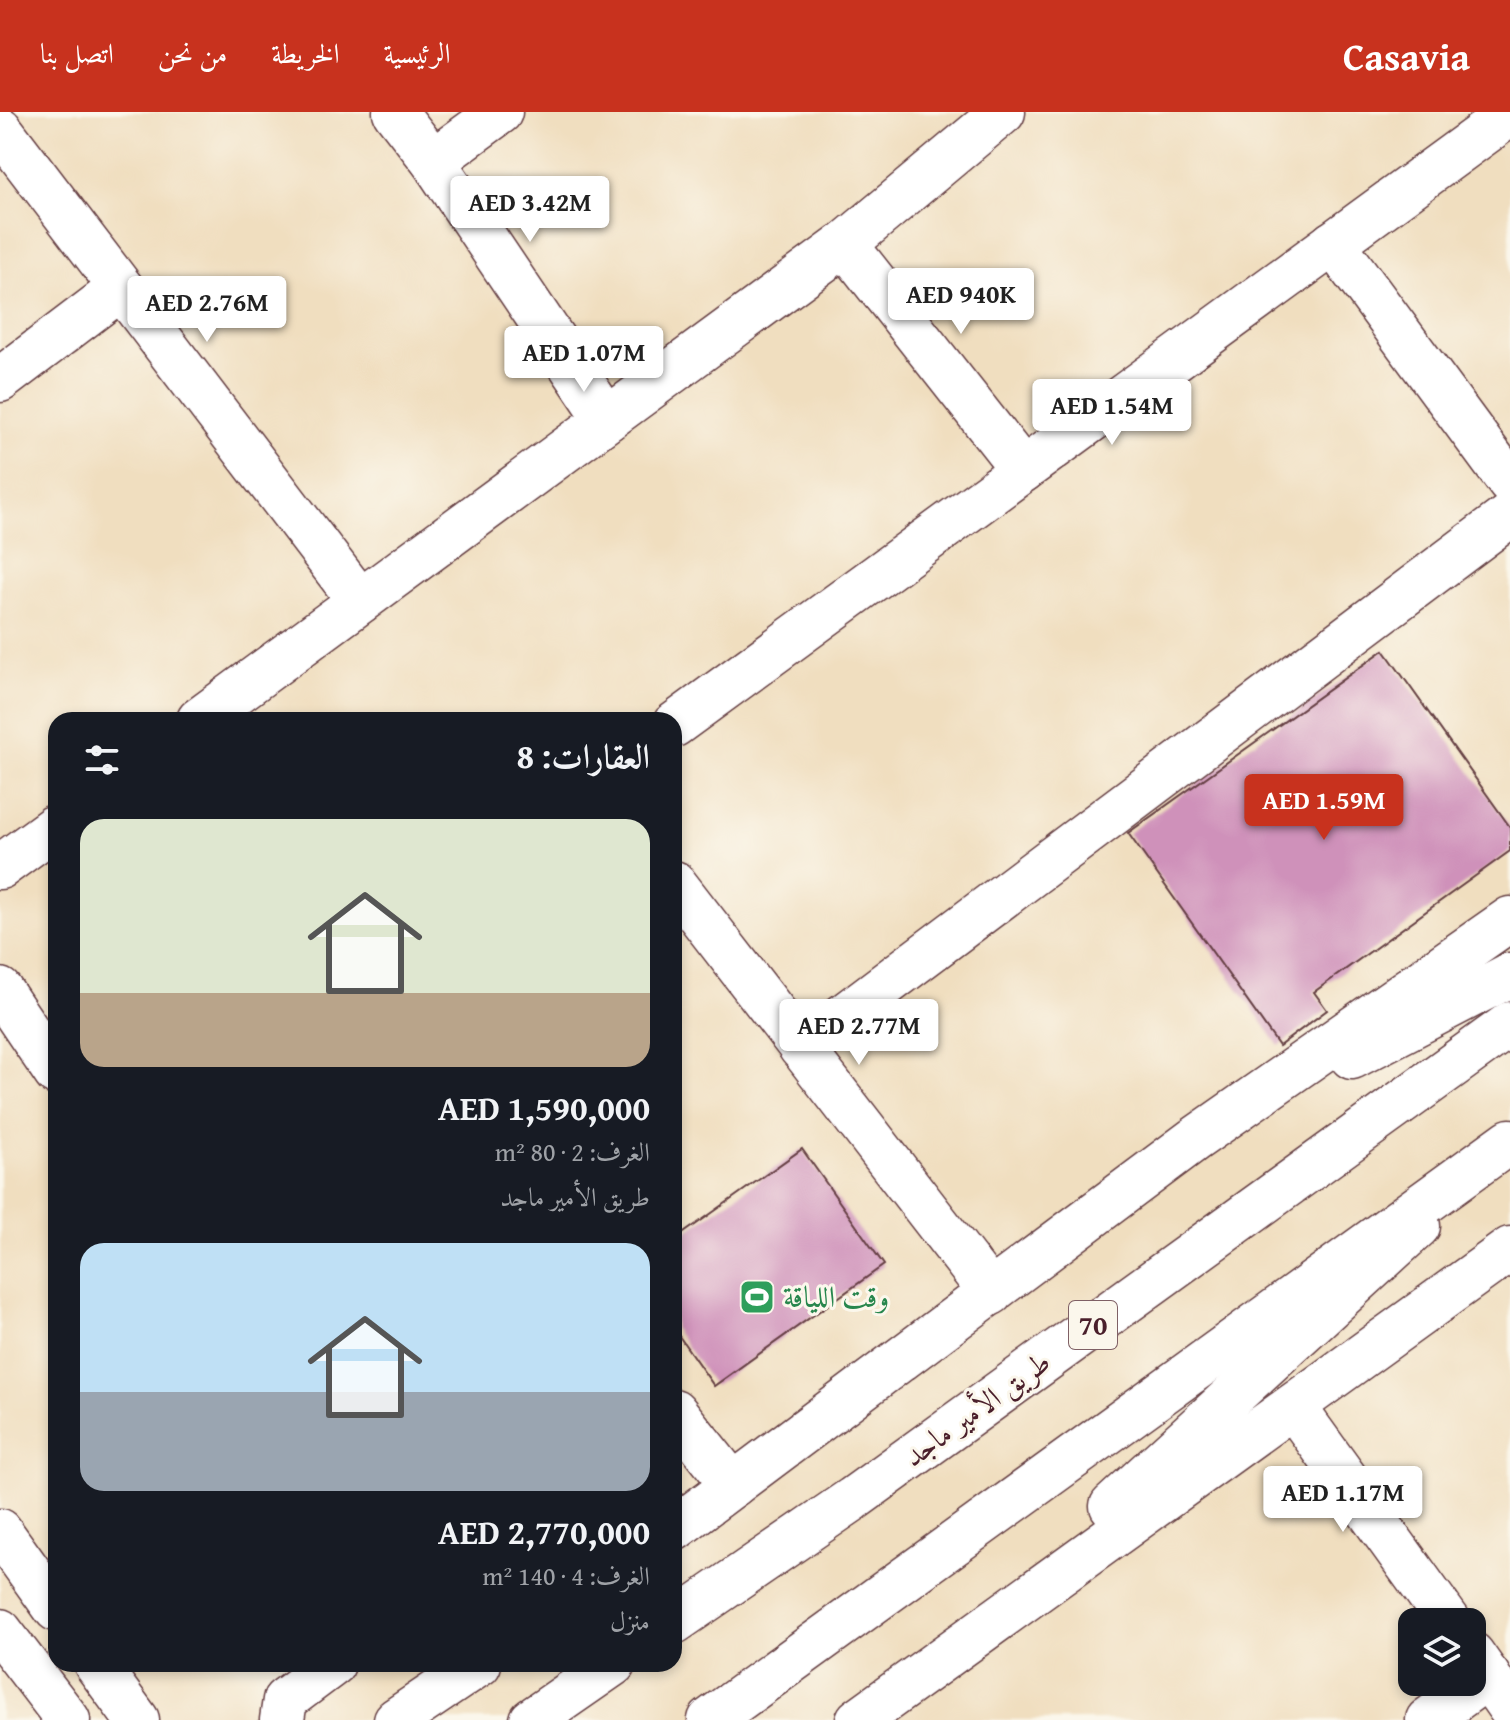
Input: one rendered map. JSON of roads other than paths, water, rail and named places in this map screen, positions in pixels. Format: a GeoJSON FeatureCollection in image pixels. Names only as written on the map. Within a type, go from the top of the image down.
{"type":"FeatureCollection","features":[{"type":"Feature","properties":{"kind":"main road"},"geometry":{"type":"LineString","coordinates":[[395,112],[433,161],[607,419]]}},
{"type":"Feature","properties":{"kind":"main road"},"geometry":{"type":"LineString","coordinates":[[433,161],[500,112]]}},
{"type":"Feature","properties":{"kind":"main road"},"geometry":{"type":"LineString","coordinates":[[210,712],[845,244],[1003,112]]}},
{"type":"Feature","properties":{"kind":"main road"},"geometry":{"type":"LineString","coordinates":[[682,719],[1510,114]]}},
{"type":"Feature","properties":{"kind":"main road"},"geometry":{"type":"LineString","coordinates":[[0,129],[360,601]]}},
{"type":"Feature","properties":{"kind":"main road"},"geometry":{"type":"LineString","coordinates":[[1333,243],[1510,483]]}},
{"type":"Feature","properties":{"kind":"main road"},"geometry":{"type":"LineString","coordinates":[[845,244],[1023,470]]}},
{"type":"Feature","properties":{"kind":"main road"},"geometry":{"type":"LineString","coordinates":[[0,380],[121,288]]}},
{"type":"Feature","properties":{"kind":"main road"},"geometry":{"type":"LineString","coordinates":[[801,1048],[1510,515]]}},
{"type":"Feature","properties":{"kind":"main road"},"geometry":{"type":"LineString","coordinates":[[0,867],[48,832]]}},
{"type":"Feature","properties":{"kind":"main road"},"geometry":{"type":"LineString","coordinates":[[682,893],[991,1293]]}},
{"type":"Feature","properties":{"kind":"main road"},"geometry":{"type":"LineString","coordinates":[[682,1523],[1195,1139],[1510,919]]}},
{"type":"Feature","properties":{"kind":"main road"},"geometry":{"type":"LineString","coordinates":[[1195,1139],[1510,975]]}},
{"type":"Feature","properties":{"kind":"main road"},"geometry":{"type":"LineString","coordinates":[[0,990],[48,1061]]}},
{"type":"Feature","properties":{"kind":"main road","name":"طريق الأمير ماجد"},"geometry":{"type":"LineString","coordinates":[[682,1617],[853,1499],[1510,1024]]}},
{"type":"Feature","properties":{"kind":"main road"},"geometry":{"type":"LineString","coordinates":[[969,1637],[1510,1142]]}},
{"type":"Feature","properties":{"kind":"main road"},"geometry":{"type":"LineString","coordinates":[[710,1720],[1510,1142]]}},
{"type":"Feature","properties":{"kind":"main road"},"geometry":{"type":"LineString","coordinates":[[858,1720],[1510,1249]]}},
{"type":"Feature","properties":{"kind":"main road"},"geometry":{"type":"LineString","coordinates":[[1293,1406],[1439,1608]]}},
{"type":"Feature","properties":{"kind":"main road"},"geometry":{"type":"LineString","coordinates":[[682,1421],[733,1485]]}},
{"type":"Feature","properties":{"kind":"main road"},"geometry":{"type":"LineString","coordinates":[[0,1531],[48,1587]]}},
{"type":"Feature","properties":{"kind":"main road"},"geometry":{"type":"LineString","coordinates":[[0,1631],[68,1720]]}},
{"type":"Feature","properties":{"kind":"main road"},"geometry":{"type":"LineString","coordinates":[[102,1672],[137,1720]]}},
{"type":"Feature","properties":{"kind":"main road"},"geometry":{"type":"LineString","coordinates":[[282,1720],[285,1700],[322,1672]]}},
{"type":"Feature","properties":{"kind":"main road"},"geometry":{"type":"LineString","coordinates":[[396,1720],[467,1672]]}},
{"type":"Feature","properties":{"kind":"main road"},"geometry":{"type":"LineString","coordinates":[[451,1720],[505,1672]]}},
{"type":"Feature","properties":{"kind":"main road"},"geometry":{"type":"LineString","coordinates":[[532,1720],[601,1672]]}},
{"type":"Feature","properties":{"kind":"main road"},"geometry":{"type":"LineString","coordinates":[[1428,1720],[1490,1680]]}},
{"type":"Feature","properties":{"kind":"place","name":"وقت اللياقة"},"geometry":{"type":"Point","coordinates":[757,1297]}}]}
